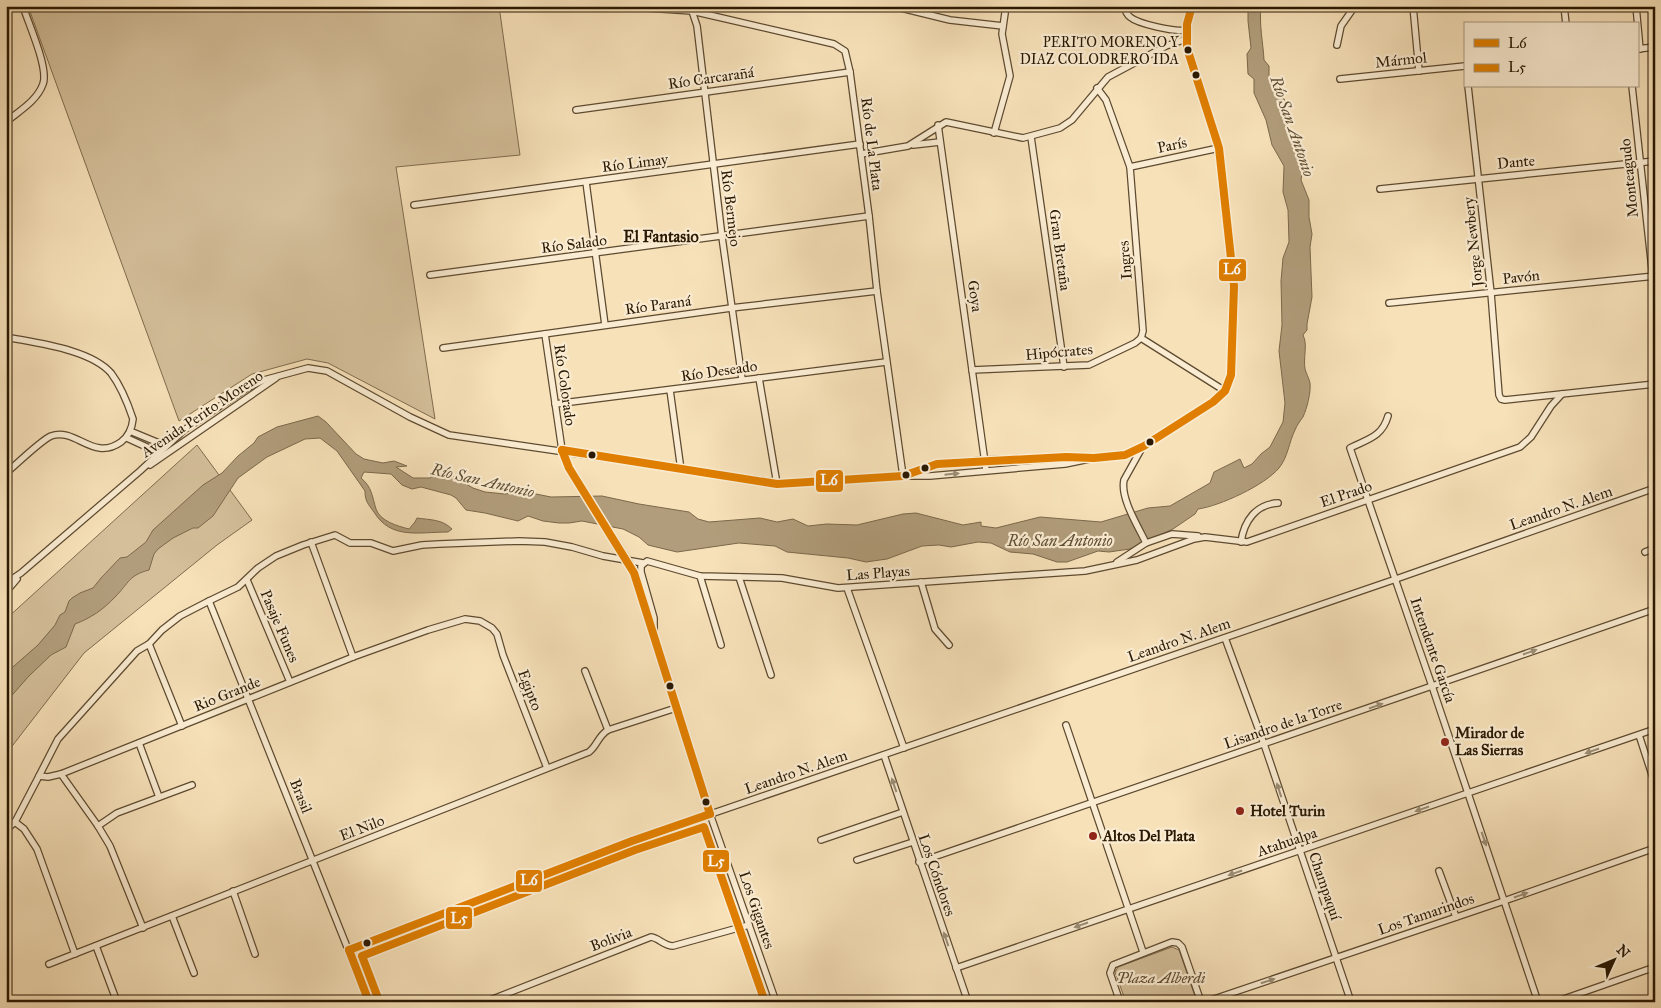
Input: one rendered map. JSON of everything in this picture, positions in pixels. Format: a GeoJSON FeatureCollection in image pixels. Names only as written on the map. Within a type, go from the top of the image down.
{"type":"FeatureCollection","features":[{"type":"Feature","properties":{"kind":"street"},"geometry":{"type":"LineString","coordinates":[[6,122],[33,100],[45,77],[23,6]]}},
{"type":"Feature","properties":{"kind":"street","name":"Río de La Plata"},"geometry":{"type":"LineString","coordinates":[[615,6],[692,11],[839,46],[846,51],[860,144],[876,291],[903,476]]}},
{"type":"Feature","properties":{"kind":"street"},"geometry":{"type":"LineString","coordinates":[[994,133],[1010,76],[1002,26],[1006,6]]}},
{"type":"Feature","properties":{"kind":"street"},"geometry":{"type":"LineString","coordinates":[[1124,6],[1125,11],[1133,19],[1172,31],[1185,30]]}},
{"type":"Feature","properties":{"kind":"street"},"geometry":{"type":"LineString","coordinates":[[1141,338],[1224,391],[1231,375],[1234,298],[1219,148],[1188,54],[1185,30],[1192,6]]}},
{"type":"Feature","properties":{"kind":"street"},"geometry":{"type":"LineString","coordinates":[[1337,45],[1341,26],[1355,6]]}},
{"type":"Feature","properties":{"kind":"street"},"geometry":{"type":"LineString","coordinates":[[1413,6],[1419,71]]}},
{"type":"Feature","properties":{"kind":"street"},"geometry":{"type":"LineString","coordinates":[[1564,6],[1566,22]]}},
{"type":"Feature","properties":{"kind":"street"},"geometry":{"type":"LineString","coordinates":[[1636,6],[1637,22]]}},
{"type":"Feature","properties":{"kind":"street"},"geometry":{"type":"LineString","coordinates":[[902,8],[950,20],[1002,26]]}},
{"type":"Feature","properties":{"kind":"street","name":"Río Bermejo"},"geometry":{"type":"LineString","coordinates":[[692,11],[697,26],[731,308],[742,379]]}},
{"type":"Feature","properties":{"kind":"street"},"geometry":{"type":"LineString","coordinates":[[1638,35],[1639,49],[1655,47]]}},
{"type":"Feature","properties":{"kind":"street"},"geometry":{"type":"LineString","coordinates":[[908,146],[946,122],[1023,138],[1060,128],[1069,123],[1097,88],[1112,74],[1166,46],[1186,38]]}},
{"type":"Feature","properties":{"kind":"street","name":"Mármol"},"geometry":{"type":"LineString","coordinates":[[1340,79],[1464,66]]}},
{"type":"Feature","properties":{"kind":"street","name":"Río Carcarañá"},"geometry":{"type":"LineString","coordinates":[[576,110],[850,72]]}},
{"type":"Feature","properties":{"kind":"street","name":"Ingres"},"geometry":{"type":"LineString","coordinates":[[1097,88],[1106,100],[1130,167],[1143,331],[1141,338]]}},
{"type":"Feature","properties":{"kind":"street","name":"Jorge Newbery"},"geometry":{"type":"LineString","coordinates":[[1468,88],[1491,293],[1499,396],[1505,400],[1546,396]]}},
{"type":"Feature","properties":{"kind":"street","name":"Monteagudo"},"geometry":{"type":"LineString","coordinates":[[1632,88],[1655,297]]}},
{"type":"Feature","properties":{"kind":"street","name":"Goya"},"geometry":{"type":"LineString","coordinates":[[938,126],[986,470]]}},
{"type":"Feature","properties":{"kind":"street","name":"Gran Bretaña"},"geometry":{"type":"LineString","coordinates":[[1031,137],[1064,366]]}},
{"type":"Feature","properties":{"kind":"street"},"geometry":{"type":"LineString","coordinates":[[861,154],[940,142]]}},
{"type":"Feature","properties":{"kind":"street","name":"Río Limay"},"geometry":{"type":"LineString","coordinates":[[414,205],[860,144]]}},
{"type":"Feature","properties":{"kind":"street","name":"París"},"geometry":{"type":"LineString","coordinates":[[1130,167],[1219,148]]}},
{"type":"Feature","properties":{"kind":"street","name":"Dante"},"geometry":{"type":"LineString","coordinates":[[1380,189],[1655,161]]}},
{"type":"Feature","properties":{"kind":"street"},"geometry":{"type":"LineString","coordinates":[[586,182],[606,325]]}},
{"type":"Feature","properties":{"kind":"street","name":"Río Salado"},"geometry":{"type":"LineString","coordinates":[[430,275],[869,216]]}},
{"type":"Feature","properties":{"kind":"street","name":"Pavón"},"geometry":{"type":"LineString","coordinates":[[1389,303],[1654,276]]}},
{"type":"Feature","properties":{"kind":"street","name":"Río Paraná"},"geometry":{"type":"LineString","coordinates":[[443,348],[731,308],[876,291]]}},
{"type":"Feature","properties":{"kind":"street","name":"Río Colorado"},"geometry":{"type":"LineString","coordinates":[[544,334],[562,450],[569,468]]}},
{"type":"Feature","properties":{"kind":"street"},"geometry":{"type":"LineString","coordinates":[[6,337],[65,349],[96,361],[114,379],[130,412],[132,426],[127,438],[113,447],[101,449],[66,436],[50,436],[6,473]]}},
{"type":"Feature","properties":{"kind":"street","name":"Hipócrates"},"geometry":{"type":"LineString","coordinates":[[972,370],[1095,363],[1135,343],[1141,338]]}},
{"type":"Feature","properties":{"kind":"street","name":"Río Deseado"},"geometry":{"type":"LineString","coordinates":[[555,404],[886,362]]}},
{"type":"Feature","properties":{"kind":"street","name":"Avenida Perito Moreno"},"geometry":{"type":"LineString","coordinates":[[140,472],[190,425],[247,388],[264,380],[302,369],[319,369],[335,375],[410,417],[449,435],[562,450],[777,484],[930,476],[1065,464],[1129,454],[1213,402],[1224,391]]}},
{"type":"Feature","properties":{"kind":"street","name":"Avenida Perito Moreno"},"geometry":{"type":"LineString","coordinates":[[6,583],[21,573],[140,472],[279,376]]}},
{"type":"Feature","properties":{"kind":"street"},"geometry":{"type":"LineString","coordinates":[[759,378],[777,484]]}},
{"type":"Feature","properties":{"kind":"street"},"geometry":{"type":"LineString","coordinates":[[1546,396],[1655,384]]}},
{"type":"Feature","properties":{"kind":"street"},"geometry":{"type":"LineString","coordinates":[[670,390],[681,470]]}},
{"type":"Feature","properties":{"kind":"street","name":"El Prado"},"geometry":{"type":"LineString","coordinates":[[1114,564],[1152,555],[1188,540],[1205,538],[1242,542],[1254,540],[1520,447],[1531,437],[1551,406],[1562,394]]}},
{"type":"Feature","properties":{"kind":"street"},"geometry":{"type":"LineString","coordinates":[[1546,396],[1551,406]]}},
{"type":"Feature","properties":{"kind":"street","name":"Intendente García"},"geometry":{"type":"LineString","coordinates":[[1388,416],[1386,423],[1379,433],[1350,448],[1538,1002]]}},
{"type":"Feature","properties":{"kind":"street"},"geometry":{"type":"LineString","coordinates":[[130,431],[159,443],[170,442]]}},
{"type":"Feature","properties":{"kind":"street"},"geometry":{"type":"LineString","coordinates":[[127,438],[151,449],[155,456]]}},
{"type":"Feature","properties":{"kind":"street"},"geometry":{"type":"LineString","coordinates":[[1144,446],[1124,480],[1123,486],[1124,495],[1146,543]]}},
{"type":"Feature","properties":{"kind":"street","name":"Avenida Perito Moreno"},"geometry":{"type":"LineString","coordinates":[[903,476],[936,464],[985,460],[1066,457],[1094,458]]}},
{"type":"Feature","properties":{"kind":"street","name":"Los Gigantes"},"geometry":{"type":"LineString","coordinates":[[569,468],[630,564],[710,814],[776,1002]]}},
{"type":"Feature","properties":{"kind":"street","name":"Leandro N. Alem"},"geometry":{"type":"LineString","coordinates":[[349,950],[632,841],[1396,579],[1655,488]]}},
{"type":"Feature","properties":{"kind":"street"},"geometry":{"type":"LineString","coordinates":[[1242,542],[1243,530],[1248,519],[1270,503],[1278,503]]}},
{"type":"Feature","properties":{"kind":"street"},"geometry":{"type":"LineString","coordinates":[[1114,564],[1146,543],[1172,534],[1205,538]]}},
{"type":"Feature","properties":{"kind":"street","name":"Las Playas"},"geometry":{"type":"LineString","coordinates":[[39,776],[52,749],[63,733],[138,651],[149,644],[162,630],[180,616],[238,587],[258,568],[276,556],[335,535],[350,544],[371,543],[393,551],[438,544],[545,542],[604,556],[645,562],[700,576],[782,578],[838,588],[1085,571],[1114,564]]}},
{"type":"Feature","properties":{"kind":"street"},"geometry":{"type":"LineString","coordinates":[[311,542],[354,657]]}},
{"type":"Feature","properties":{"kind":"street"},"geometry":{"type":"LineString","coordinates":[[1645,552],[1655,548]]}},
{"type":"Feature","properties":{"kind":"street"},"geometry":{"type":"LineString","coordinates":[[645,562],[641,566],[641,572],[654,618],[654,636]]}},
{"type":"Feature","properties":{"kind":"street","name":"Avenida Perito Moreno"},"geometry":{"type":"LineString","coordinates":[[6,592],[21,573]]}},
{"type":"Feature","properties":{"kind":"street"},"geometry":{"type":"LineString","coordinates":[[700,576],[721,645]]}},
{"type":"Feature","properties":{"kind":"street"},"geometry":{"type":"LineString","coordinates":[[739,577],[771,675]]}},
{"type":"Feature","properties":{"kind":"street","name":"Pasaje Funes"},"geometry":{"type":"LineString","coordinates":[[247,580],[290,682]]}},
{"type":"Feature","properties":{"kind":"street"},"geometry":{"type":"LineString","coordinates":[[921,582],[935,629],[949,645]]}},
{"type":"Feature","properties":{"kind":"street"},"geometry":{"type":"LineString","coordinates":[[846,588],[904,748]]}},
{"type":"Feature","properties":{"kind":"street","name":"Brasil"},"geometry":{"type":"LineString","coordinates":[[209,601],[369,1002]]}},
{"type":"Feature","properties":{"kind":"street","name":"Lisandro de la Torre"},"geometry":{"type":"LineString","coordinates":[[919,862],[1655,608]]}},
{"type":"Feature","properties":{"kind":"street","name":"Rio Grande"},"geometry":{"type":"LineString","coordinates":[[39,776],[48,777],[61,774],[290,682],[428,630],[465,619],[485,623]]}},
{"type":"Feature","properties":{"kind":"street","name":"Egipto"},"geometry":{"type":"LineString","coordinates":[[485,623],[497,634],[547,768]]}},
{"type":"Feature","properties":{"kind":"street","name":"Champaquí"},"geometry":{"type":"LineString","coordinates":[[1225,638],[1264,744],[1351,1002]]}},
{"type":"Feature","properties":{"kind":"street"},"geometry":{"type":"LineString","coordinates":[[149,644],[182,726]]}},
{"type":"Feature","properties":{"kind":"street"},"geometry":{"type":"LineString","coordinates":[[585,671],[608,730],[676,708]]}},
{"type":"Feature","properties":{"kind":"street"},"geometry":{"type":"LineString","coordinates":[[1066,725],[1143,952]]}},
{"type":"Feature","properties":{"kind":"street","name":"Atahualpa"},"geometry":{"type":"LineString","coordinates":[[956,968],[1655,729]]}},
{"type":"Feature","properties":{"kind":"street","name":"El Nilo"},"geometry":{"type":"LineString","coordinates":[[49,964],[589,752],[599,736],[608,730]]}},
{"type":"Feature","properties":{"kind":"street"},"geometry":{"type":"LineString","coordinates":[[1638,735],[1655,784]]}},
{"type":"Feature","properties":{"kind":"street"},"geometry":{"type":"LineString","coordinates":[[139,743],[159,797]]}},
{"type":"Feature","properties":{"kind":"street","name":"Los Cóndores"},"geometry":{"type":"LineString","coordinates":[[884,755],[968,1002]]}},
{"type":"Feature","properties":{"kind":"street"},"geometry":{"type":"LineString","coordinates":[[61,774],[98,826],[114,854],[143,928]]}},
{"type":"Feature","properties":{"kind":"street"},"geometry":{"type":"LineString","coordinates":[[6,830],[15,822],[39,776]]}},
{"type":"Feature","properties":{"kind":"street"},"geometry":{"type":"LineString","coordinates":[[98,826],[117,814],[192,785]]}},
{"type":"Feature","properties":{"kind":"street"},"geometry":{"type":"LineString","coordinates":[[821,840],[903,812]]}},
{"type":"Feature","properties":{"kind":"street"},"geometry":{"type":"LineString","coordinates":[[15,822],[24,829],[37,850],[76,954]]}},
{"type":"Feature","properties":{"kind":"street"},"geometry":{"type":"LineString","coordinates":[[857,860],[913,842]]}},
{"type":"Feature","properties":{"kind":"street","name":"Los Tamarindos"},"geometry":{"type":"LineString","coordinates":[[1203,1002],[1337,958],[1655,848]]}},
{"type":"Feature","properties":{"kind":"street"},"geometry":{"type":"LineString","coordinates":[[1439,871],[1456,917]]}},
{"type":"Feature","properties":{"kind":"street"},"geometry":{"type":"LineString","coordinates":[[233,891],[256,954]]}},
{"type":"Feature","properties":{"kind":"street"},"geometry":{"type":"LineString","coordinates":[[172,916],[194,973]]}},
{"type":"Feature","properties":{"kind":"street","name":"Bolivia"},"geometry":{"type":"LineString","coordinates":[[484,1002],[651,937],[666,945],[673,946],[749,925]]}},
{"type":"Feature","properties":{"kind":"street"},"geometry":{"type":"LineString","coordinates":[[1120,1002],[1110,973],[1115,963],[1172,942],[1180,944],[1203,1002]]}},
{"type":"Feature","properties":{"kind":"street"},"geometry":{"type":"LineString","coordinates":[[96,946],[117,1002]]}},
{"type":"Feature","properties":{"kind":"street"},"geometry":{"type":"LineString","coordinates":[[1555,1002],[1655,967]]}},
{"type":"Feature","properties":{"kind":"green space"},"geometry":{"type":"Polygon","coordinates":[[[28,6],[499,6],[520,155],[396,167],[435,419],[328,363],[307,359],[252,374],[179,421],[28,6]]]}},
{"type":"Feature","properties":{"kind":"green space"},"geometry":{"type":"Polygon","coordinates":[[[197,445],[252,520],[217,545],[84,653],[6,754],[6,619],[197,445]]]}},
{"type":"Feature","properties":{"kind":"green space","name":"Plaza Alberdi"},"geometry":{"type":"Polygon","coordinates":[[[1172,947],[1179,950],[1197,1002],[1126,1002],[1115,972],[1118,967],[1172,947]]]}},
{"type":"Feature","properties":{"kind":"water","name":"Río San Antonio"},"geometry":{"type":"Polygon","coordinates":[[[1248,6],[1261,6],[1264,60],[1269,66],[1269,81],[1279,89],[1286,103],[1287,131],[1295,153],[1303,166],[1301,180],[1309,200],[1312,234],[1310,247],[1312,297],[1307,330],[1303,335],[1305,343],[1305,369],[1310,383],[1306,409],[1296,428],[1282,464],[1272,475],[1253,488],[1218,504],[1198,509],[1195,514],[1173,529],[1130,549],[1109,552],[1098,551],[1067,562],[1057,562],[1033,554],[1010,552],[991,543],[978,542],[951,547],[939,545],[922,546],[887,559],[866,562],[848,558],[787,552],[775,546],[739,543],[677,552],[648,545],[639,537],[623,529],[582,521],[559,523],[543,521],[528,516],[518,521],[466,510],[451,495],[421,487],[412,489],[402,485],[391,474],[364,472],[361,478],[370,488],[376,509],[385,520],[394,525],[409,529],[417,518],[444,523],[452,529],[448,532],[427,533],[397,531],[381,521],[374,512],[367,502],[365,491],[337,451],[320,438],[305,439],[267,457],[238,478],[213,516],[198,528],[193,528],[173,538],[158,549],[154,554],[149,570],[137,574],[102,609],[75,624],[66,647],[51,655],[6,702],[6,673],[38,645],[55,625],[60,615],[65,612],[72,598],[93,588],[120,558],[127,557],[146,542],[153,530],[203,485],[222,473],[258,437],[277,427],[318,416],[356,454],[364,459],[383,463],[394,461],[407,466],[396,467],[413,478],[430,478],[435,474],[449,474],[473,488],[485,492],[505,494],[521,491],[551,497],[602,496],[689,512],[698,519],[709,522],[760,518],[777,522],[793,519],[808,526],[827,524],[857,525],[903,514],[916,513],[963,525],[981,522],[981,526],[996,528],[1040,517],[1101,522],[1148,508],[1170,506],[1210,483],[1214,472],[1240,459],[1244,468],[1252,464],[1270,447],[1283,422],[1285,403],[1279,351],[1282,325],[1281,281],[1283,258],[1289,242],[1288,210],[1283,192],[1284,166],[1272,145],[1266,120],[1254,93],[1254,79],[1248,74],[1247,54],[1251,48],[1248,6]]]}},
{"type":"Feature","properties":{"kind":"transit line","name":"L6"},"geometry":{"type":"LineString","coordinates":[[562,450],[777,484],[903,476],[937,464],[1066,457],[1094,458],[1125,455],[1144,446],[1213,402],[1225,391],[1231,375],[1234,286],[1219,148],[1187,48],[1187,24],[1192,6]]}},
{"type":"Feature","properties":{"kind":"transit line","name":"L6"},"geometry":{"type":"LineString","coordinates":[[562,450],[569,468],[634,573],[710,814]]}},
{"type":"Feature","properties":{"kind":"transit line","name":"L6"},"geometry":{"type":"LineString","coordinates":[[349,950],[632,841],[710,814]]}},
{"type":"Feature","properties":{"kind":"transit line","name":"L5"},"geometry":{"type":"LineString","coordinates":[[378,998],[362,956],[635,850],[704,827],[765,1002]]}},
{"type":"Feature","properties":{"kind":"transit line","name":"L6"},"geometry":{"type":"LineString","coordinates":[[349,950],[369,1002]]}},
{"type":"Feature","properties":{"kind":"place","name":"PERITO MORENO Y DIAZ COLODRERO IDA"},"geometry":{"type":"Point","coordinates":[1188,50]}},
{"type":"Feature","properties":{"kind":"place","name":"Mirador de Las Sierras"},"geometry":{"type":"Point","coordinates":[1445,742]}},
{"type":"Feature","properties":{"kind":"place","name":"Hotel Turin"},"geometry":{"type":"Point","coordinates":[1240,811]}},
{"type":"Feature","properties":{"kind":"place","name":"Altos Del Plata"},"geometry":{"type":"Point","coordinates":[1093,836]}},
{"type":"Feature","properties":{"kind":"district","name":"El Fantasio"},"geometry":{"type":"Point","coordinates":[661,236]}}]}
